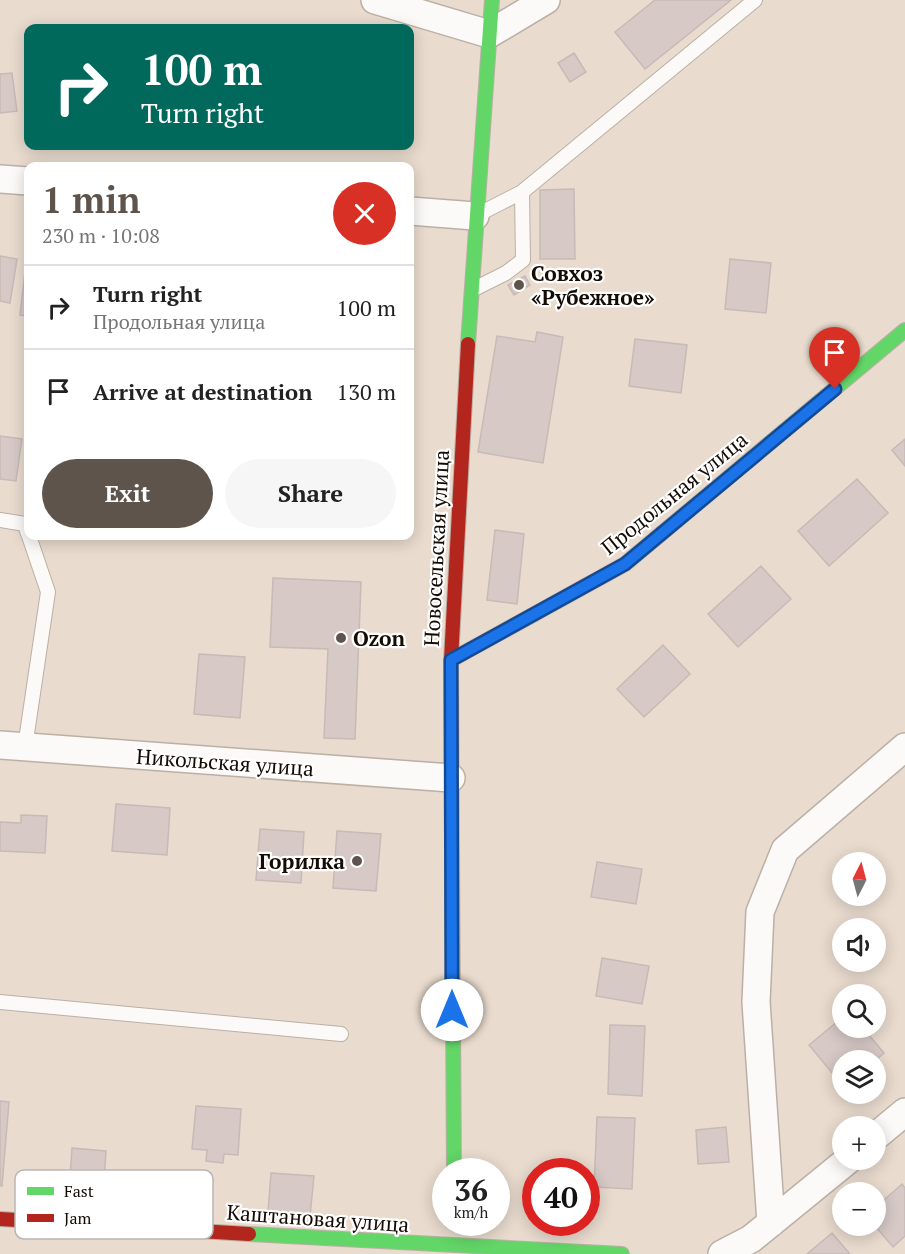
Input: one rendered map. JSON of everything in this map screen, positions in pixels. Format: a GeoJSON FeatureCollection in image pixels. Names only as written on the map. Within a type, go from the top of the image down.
{"type":"FeatureCollection","features":[{"type":"Feature","properties":{"kind":"street"},"geometry":{"type":"LineString","coordinates":[[375,0],[489,34],[546,0]]}},
{"type":"Feature","properties":{"kind":"street","name":"Новосельская улица"},"geometry":{"type":"LineString","coordinates":[[454,1158],[451,660],[475,216],[492,0]]}},
{"type":"Feature","properties":{"kind":"street"},"geometry":{"type":"LineString","coordinates":[[0,179],[24,182]]}},
{"type":"Feature","properties":{"kind":"street"},"geometry":{"type":"LineString","coordinates":[[414,211],[475,216]]}},
{"type":"Feature","properties":{"kind":"street","name":"Продольная улица"},"geometry":{"type":"LineString","coordinates":[[451,660],[625,564],[905,330]]}},
{"type":"Feature","properties":{"kind":"street","name":"Никольская улица"},"geometry":{"type":"LineString","coordinates":[[13,746],[450,778]]}},
{"type":"Feature","properties":{"kind":"street"},"geometry":{"type":"LineString","coordinates":[[771,1223],[756,1002],[760,912],[785,850],[905,747]]}},
{"type":"Feature","properties":{"kind":"street"},"geometry":{"type":"LineString","coordinates":[[886,1128],[905,1112]]}},
{"type":"Feature","properties":{"kind":"street"},"geometry":{"type":"LineString","coordinates":[[722,1254],[751,1239],[836,1170]]}},
{"type":"Feature","properties":{"kind":"street","name":"Каштановая улица"},"geometry":{"type":"LineString","coordinates":[[0,1219],[15,1220]]}},
{"type":"Feature","properties":{"kind":"street","name":"Каштановая улица"},"geometry":{"type":"LineString","coordinates":[[213,1234],[454,1251],[622,1254]]}},
{"type":"Feature","properties":{"kind":"lane"},"geometry":{"type":"LineString","coordinates":[[475,216],[522,192],[755,0]]}},
{"type":"Feature","properties":{"kind":"lane"},"geometry":{"type":"LineString","coordinates":[[471,291],[506,273],[524,260],[522,192]]}},
{"type":"Feature","properties":{"kind":"lane"},"geometry":{"type":"LineString","coordinates":[[0,520],[24,524]]}},
{"type":"Feature","properties":{"kind":"lane"},"geometry":{"type":"LineString","coordinates":[[13,746],[48,592],[31,540]]}},
{"type":"Feature","properties":{"kind":"lane"},"geometry":{"type":"LineString","coordinates":[[0,1002],[341,1034]]}},
{"type":"Feature","properties":{"kind":"building"},"geometry":{"type":"Polygon","coordinates":[[[655,0],[731,0],[645,69],[615,32],[655,0]]]}},
{"type":"Feature","properties":{"kind":"building"},"geometry":{"type":"Polygon","coordinates":[[[574,53],[586,72],[570,82],[558,63],[574,53]]]}},
{"type":"Feature","properties":{"kind":"building"},"geometry":{"type":"Polygon","coordinates":[[[12,73],[17,111],[0,113],[0,74],[12,73]]]}},
{"type":"Feature","properties":{"kind":"building"},"geometry":{"type":"Polygon","coordinates":[[[574,189],[575,259],[540,259],[540,190],[574,189]]]}},
{"type":"Feature","properties":{"kind":"building"},"geometry":{"type":"Polygon","coordinates":[[[0,256],[17,259],[10,303],[0,301],[0,256]]]}},
{"type":"Feature","properties":{"kind":"building"},"geometry":{"type":"Polygon","coordinates":[[[730,259],[771,263],[766,313],[725,309],[730,259]]]}},
{"type":"Feature","properties":{"kind":"building","name":"Совхоз «Рубежное»"},"geometry":{"type":"Polygon","coordinates":[[[525,276],[530,285],[514,295],[508,285],[525,276]]]}},
{"type":"Feature","properties":{"kind":"building"},"geometry":{"type":"Polygon","coordinates":[[[24,281],[24,316],[20,315],[24,281]]]}},
{"type":"Feature","properties":{"kind":"building"},"geometry":{"type":"Polygon","coordinates":[[[537,332],[563,337],[543,463],[478,452],[497,336],[535,342],[537,332]]]}},
{"type":"Feature","properties":{"kind":"building"},"geometry":{"type":"Polygon","coordinates":[[[635,339],[687,345],[681,393],[629,386],[635,339]]]}},
{"type":"Feature","properties":{"kind":"building"},"geometry":{"type":"Polygon","coordinates":[[[0,436],[22,439],[16,481],[0,479],[0,436]]]}},
{"type":"Feature","properties":{"kind":"building"},"geometry":{"type":"Polygon","coordinates":[[[905,439],[905,466],[892,450],[905,439]]]}},
{"type":"Feature","properties":{"kind":"building"},"geometry":{"type":"Polygon","coordinates":[[[857,479],[888,513],[829,566],[798,531],[857,479]]]}},
{"type":"Feature","properties":{"kind":"building"},"geometry":{"type":"Polygon","coordinates":[[[495,530],[524,534],[517,604],[487,600],[495,530]]]}},
{"type":"Feature","properties":{"kind":"building"},"geometry":{"type":"Polygon","coordinates":[[[761,566],[791,599],[738,647],[708,614],[761,566]]]}},
{"type":"Feature","properties":{"kind":"building"},"geometry":{"type":"Polygon","coordinates":[[[273,578],[361,582],[355,739],[324,738],[328,649],[270,647],[273,578]]]}},
{"type":"Feature","properties":{"kind":"building"},"geometry":{"type":"Polygon","coordinates":[[[663,645],[690,674],[644,717],[617,689],[663,645]]]}},
{"type":"Feature","properties":{"kind":"building"},"geometry":{"type":"Polygon","coordinates":[[[199,654],[245,657],[240,718],[194,714],[199,654]]]}},
{"type":"Feature","properties":{"kind":"building"},"geometry":{"type":"Polygon","coordinates":[[[116,804],[170,808],[167,855],[112,851],[116,804]]]}},
{"type":"Feature","properties":{"kind":"building"},"geometry":{"type":"Polygon","coordinates":[[[21,815],[47,816],[45,853],[0,851],[0,822],[21,823],[21,815]]]}},
{"type":"Feature","properties":{"kind":"building"},"geometry":{"type":"Polygon","coordinates":[[[260,829],[304,832],[301,883],[256,880],[260,829]]]}},
{"type":"Feature","properties":{"kind":"building","name":"Горилка"},"geometry":{"type":"Polygon","coordinates":[[[337,831],[381,834],[376,891],[333,888],[337,831]]]}},
{"type":"Feature","properties":{"kind":"building"},"geometry":{"type":"Polygon","coordinates":[[[597,862],[642,869],[636,904],[591,897],[597,862]]]}},
{"type":"Feature","properties":{"kind":"building"},"geometry":{"type":"Polygon","coordinates":[[[602,958],[649,966],[642,1004],[596,996],[602,958]]]}},
{"type":"Feature","properties":{"kind":"building"},"geometry":{"type":"Polygon","coordinates":[[[610,1025],[645,1026],[642,1096],[608,1094],[610,1025]]]}},
{"type":"Feature","properties":{"kind":"building"},"geometry":{"type":"Polygon","coordinates":[[[832,1026],[832,1038],[871,1038],[881,1050],[832,1050],[832,1073],[809,1045],[832,1026]]]}},
{"type":"Feature","properties":{"kind":"building"},"geometry":{"type":"Polygon","coordinates":[[[0,1101],[9,1102],[2,1186],[0,1186],[0,1101]]]}},
{"type":"Feature","properties":{"kind":"building"},"geometry":{"type":"Polygon","coordinates":[[[196,1106],[241,1109],[238,1155],[224,1154],[223,1163],[206,1161],[207,1150],[192,1149],[196,1106]]]}},
{"type":"Feature","properties":{"kind":"building"},"geometry":{"type":"Polygon","coordinates":[[[597,1117],[635,1118],[632,1189],[600,1187],[600,1158],[595,1158],[597,1117]]]}},
{"type":"Feature","properties":{"kind":"building"},"geometry":{"type":"Polygon","coordinates":[[[726,1127],[729,1162],[698,1164],[696,1130],[726,1127]]]}},
{"type":"Feature","properties":{"kind":"building"},"geometry":{"type":"Polygon","coordinates":[[[72,1148],[106,1151],[105,1170],[71,1170],[72,1148]]]}},
{"type":"Feature","properties":{"kind":"building"},"geometry":{"type":"Polygon","coordinates":[[[271,1173],[314,1176],[310,1216],[268,1212],[271,1173]]]}},
{"type":"Feature","properties":{"kind":"building"},"geometry":{"type":"Polygon","coordinates":[[[902,1184],[905,1188],[905,1236],[893,1247],[884,1236],[886,1236],[886,1198],[902,1184]]]}},
{"type":"Feature","properties":{"kind":"building"},"geometry":{"type":"Polygon","coordinates":[[[832,1233],[832,1236],[835,1236],[850,1254],[807,1254],[832,1233]]]}},
{"type":"Feature","properties":{"kind":"traffic: fast"},"geometry":{"type":"LineString","coordinates":[[468,344],[492,0]]}},
{"type":"Feature","properties":{"kind":"traffic: fast"},"geometry":{"type":"LineString","coordinates":[[662,533],[905,330]]}},
{"type":"Feature","properties":{"kind":"traffic: fast"},"geometry":{"type":"LineString","coordinates":[[452,848],[454,1158]]}},
{"type":"Feature","properties":{"kind":"traffic: fast"},"geometry":{"type":"LineString","coordinates":[[249,1234],[622,1254]]}},
{"type":"Feature","properties":{"kind":"traffic: jam"},"geometry":{"type":"LineString","coordinates":[[452,848],[451,660],[468,344]]}},
{"type":"Feature","properties":{"kind":"traffic: jam"},"geometry":{"type":"LineString","coordinates":[[451,660],[625,564],[662,533]]}},
{"type":"Feature","properties":{"kind":"traffic: jam"},"geometry":{"type":"LineString","coordinates":[[0,1219],[15,1220]]}},
{"type":"Feature","properties":{"kind":"traffic: jam"},"geometry":{"type":"LineString","coordinates":[[213,1232],[249,1234]]}},
{"type":"Feature","properties":{"kind":"place","name":"Совхоз «Рубежное»"},"geometry":{"type":"Point","coordinates":[519,285]}},
{"type":"Feature","properties":{"kind":"place","name":"Ozon"},"geometry":{"type":"Point","coordinates":[341,638]}},
{"type":"Feature","properties":{"kind":"place","name":"Горилка"},"geometry":{"type":"Point","coordinates":[357,861]}},
{"type":"Feature","properties":{"kind":"route"},"geometry":{"type":"LineString","coordinates":[[452,1010],[451,660],[625,564],[835,389]]}}]}
